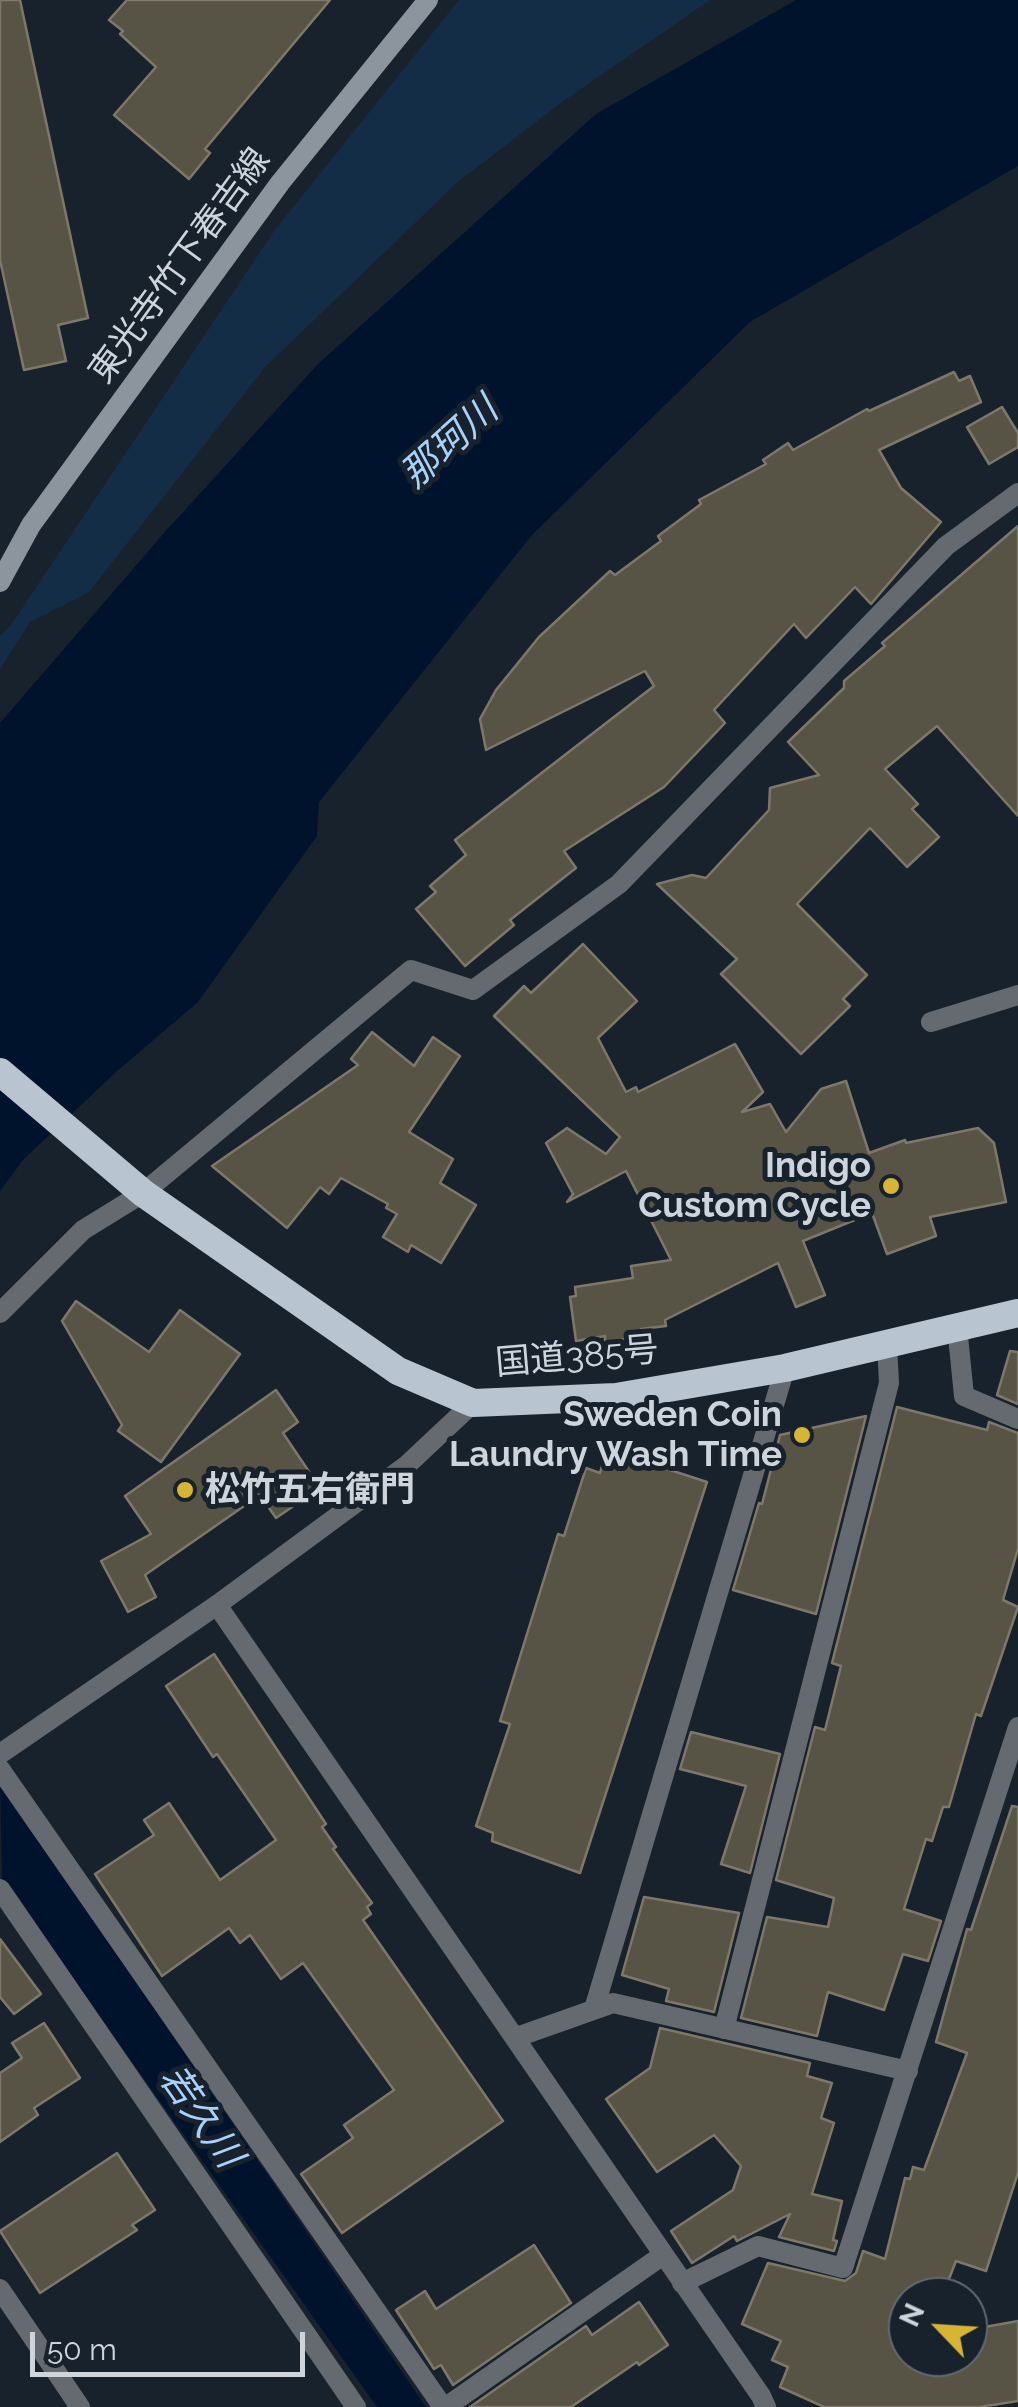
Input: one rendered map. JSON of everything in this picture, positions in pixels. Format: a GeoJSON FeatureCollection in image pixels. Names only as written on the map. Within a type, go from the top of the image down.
{"type":"FeatureCollection","features":[{"type":"Feature","properties":{"kind":"highway","name":"国道385号"},"geometry":{"type":"LineString","coordinates":[[0,1072],[143,1193],[398,1371],[473,1403],[616,1397],[785,1368],[1018,1313]]}},
{"type":"Feature","properties":{"kind":"main road","name":"東光寺竹下春吉線"},"geometry":{"type":"LineString","coordinates":[[0,582],[31,525],[280,182],[428,0]]}},
{"type":"Feature","properties":{"kind":"street"},"geometry":{"type":"LineString","coordinates":[[0,1313],[82,1230],[143,1193],[411,970],[473,990],[619,884],[946,546],[1018,493]]}},
{"type":"Feature","properties":{"kind":"street"},"geometry":{"type":"LineString","coordinates":[[931,1022],[1018,996]]}},
{"type":"Feature","properties":{"kind":"street"},"geometry":{"type":"LineString","coordinates":[[957,1326],[964,1396],[1018,1419]]}},
{"type":"Feature","properties":{"kind":"street"},"geometry":{"type":"LineString","coordinates":[[724,2029],[890,1384],[887,1344]]}},
{"type":"Feature","properties":{"kind":"street"},"geometry":{"type":"LineString","coordinates":[[594,2009],[785,1368]]}},
{"type":"Feature","properties":{"kind":"street"},"geometry":{"type":"LineString","coordinates":[[0,1754],[216,1605],[407,1466],[473,1403]]}},
{"type":"Feature","properties":{"kind":"street"},"geometry":{"type":"LineString","coordinates":[[216,1605],[517,2037],[766,2407]]}},
{"type":"Feature","properties":{"kind":"street"},"geometry":{"type":"LineString","coordinates":[[682,2283],[758,2246],[843,2268],[1018,1727]]}},
{"type":"Feature","properties":{"kind":"street"},"geometry":{"type":"LineString","coordinates":[[0,1769],[444,2407],[663,2255]]}},
{"type":"Feature","properties":{"kind":"street"},"geometry":{"type":"LineString","coordinates":[[0,1889],[356,2407]]}},
{"type":"Feature","properties":{"kind":"street"},"geometry":{"type":"LineString","coordinates":[[517,2037],[612,2003],[908,2072]]}},
{"type":"Feature","properties":{"kind":"street"},"geometry":{"type":"LineString","coordinates":[[0,2289],[80,2407]]}},
{"type":"Feature","properties":{"kind":"shaded area"},"geometry":{"type":"Polygon","coordinates":[[[459,0],[710,0],[562,102],[459,181],[266,366],[89,592],[30,622],[0,669],[0,636],[274,231],[459,0]]]}},
{"type":"Feature","properties":{"kind":"water","name":"那珂川"},"geometry":{"type":"Polygon","coordinates":[[[796,0],[1018,0],[1018,166],[750,322],[532,535],[319,802],[317,836],[198,1002],[23,1160],[0,1191],[0,723],[164,533],[318,364],[596,114],[796,0]]]}},
{"type":"Feature","properties":{"kind":"water","name":"若久川"},"geometry":{"type":"Polygon","coordinates":[[[0,1781],[426,2407],[377,2407],[2,1879],[0,1781]]]}},
{"type":"Feature","properties":{"kind":"building"},"geometry":{"type":"Polygon","coordinates":[[[0,0],[20,0],[88,318],[58,325],[66,361],[24,370],[0,260],[0,0]]]}},
{"type":"Feature","properties":{"kind":"building"},"geometry":{"type":"Polygon","coordinates":[[[127,0],[330,0],[205,149],[210,153],[189,179],[114,115],[156,67],[109,20],[127,0]]]}},
{"type":"Feature","properties":{"kind":"building"},"geometry":{"type":"Polygon","coordinates":[[[954,372],[959,381],[970,376],[981,402],[879,450],[901,488],[941,522],[871,604],[855,587],[806,638],[794,624],[714,710],[725,723],[664,787],[564,851],[576,868],[510,920],[514,925],[465,966],[416,909],[436,892],[430,886],[466,855],[455,840],[654,686],[645,671],[486,750],[480,719],[496,690],[539,637],[610,571],[615,575],[661,541],[658,536],[701,504],[699,500],[766,464],[763,460],[788,443],[793,450],[867,409],[954,372]]]}},
{"type":"Feature","properties":{"kind":"building"},"geometry":{"type":"Polygon","coordinates":[[[1002,407],[1018,433],[1018,447],[989,464],[967,427],[1002,407]]]}},
{"type":"Feature","properties":{"kind":"building"},"geometry":{"type":"Polygon","coordinates":[[[1018,526],[1018,816],[937,726],[885,769],[918,804],[912,809],[939,837],[907,867],[870,828],[797,904],[867,975],[843,999],[850,1006],[801,1054],[721,974],[737,959],[657,884],[692,875],[706,878],[769,810],[770,788],[819,775],[788,742],[844,688],[844,681],[885,646],[882,643],[1018,526]]]}},
{"type":"Feature","properties":{"kind":"building"},"geometry":{"type":"Polygon","coordinates":[[[583,944],[637,1001],[598,1038],[626,1092],[636,1087],[638,1092],[735,1044],[763,1092],[742,1112],[770,1104],[786,1132],[821,1089],[846,1081],[869,1153],[905,1140],[906,1143],[978,1128],[994,1143],[1006,1202],[930,1217],[936,1236],[887,1254],[872,1213],[803,1241],[825,1295],[796,1307],[778,1263],[665,1320],[666,1326],[641,1329],[642,1337],[605,1342],[605,1336],[576,1341],[570,1297],[576,1296],[575,1287],[633,1278],[631,1266],[671,1260],[626,1171],[567,1202],[573,1194],[546,1143],[567,1128],[606,1154],[620,1137],[494,1016],[524,986],[531,993],[583,944]]]}},
{"type":"Feature","properties":{"kind":"building"},"geometry":{"type":"Polygon","coordinates":[[[372,1032],[414,1066],[433,1037],[460,1056],[409,1132],[453,1159],[440,1183],[476,1205],[441,1263],[411,1245],[408,1252],[383,1237],[397,1214],[386,1208],[388,1204],[341,1178],[329,1194],[320,1187],[287,1228],[212,1166],[358,1065],[351,1059],[372,1032]]]}},
{"type":"Feature","properties":{"kind":"building"},"geometry":{"type":"Polygon","coordinates":[[[76,1301],[149,1352],[180,1310],[240,1354],[161,1462],[118,1431],[122,1425],[62,1321],[76,1301]]]}},
{"type":"Feature","properties":{"kind":"building"},"geometry":{"type":"Polygon","coordinates":[[[1010,1351],[1018,1352],[1018,1404],[997,1395],[1010,1351]]]}},
{"type":"Feature","properties":{"kind":"building"},"geometry":{"type":"Polygon","coordinates":[[[276,1390],[298,1422],[283,1433],[320,1488],[276,1518],[260,1495],[145,1575],[156,1597],[128,1612],[101,1561],[151,1534],[125,1496],[276,1390]]]}},
{"type":"Feature","properties":{"kind":"building"},"geometry":{"type":"Polygon","coordinates":[[[897,1407],[987,1430],[989,1422],[1018,1433],[1018,1549],[1003,1600],[1018,1607],[981,1716],[976,1714],[949,1807],[943,1807],[932,1841],[926,1839],[904,1909],[941,1921],[928,1961],[903,1954],[884,2010],[828,1992],[817,2036],[741,2018],[767,1917],[828,1927],[834,1898],[776,1880],[815,1727],[825,1730],[841,1666],[832,1663],[897,1407]]]}},
{"type":"Feature","properties":{"kind":"building"},"geometry":{"type":"Polygon","coordinates":[[[866,1416],[816,1614],[733,1590],[780,1435],[866,1416]]]}},
{"type":"Feature","properties":{"kind":"building"},"geometry":{"type":"Polygon","coordinates":[[[627,1456],[707,1482],[580,1873],[492,1841],[493,1833],[476,1826],[510,1724],[500,1721],[558,1534],[564,1536],[586,1468],[600,1473],[604,1458],[624,1465],[627,1456]]]}},
{"type":"Feature","properties":{"kind":"building"},"geometry":{"type":"Polygon","coordinates":[[[214,1654],[326,1824],[322,1827],[336,1847],[333,1849],[372,1903],[367,1907],[371,1914],[363,1920],[503,2121],[342,2233],[301,2174],[353,2138],[344,2125],[394,2090],[303,1963],[281,1979],[250,1935],[240,1943],[229,1928],[162,1976],[95,1874],[154,1835],[144,1820],[169,1803],[220,1880],[276,1840],[217,1754],[213,1757],[166,1686],[214,1654]]]}},
{"type":"Feature","properties":{"kind":"building"},"geometry":{"type":"Polygon","coordinates":[[[691,1732],[780,1754],[750,1873],[721,1864],[746,1786],[680,1769],[691,1732]]]}},
{"type":"Feature","properties":{"kind":"building"},"geometry":{"type":"Polygon","coordinates":[[[1012,1806],[1018,1807],[1018,2173],[986,2271],[956,2261],[950,2277],[888,2277],[888,2377],[988,2377],[988,2326],[1018,2321],[1018,2401],[980,2407],[824,2407],[780,2387],[788,2367],[772,2360],[781,2341],[742,2324],[768,2263],[845,2281],[856,2273],[863,2251],[885,2259],[905,2178],[910,2179],[913,2167],[924,2170],[967,2053],[936,2042],[967,1929],[971,1930],[1012,1806]]]}},
{"type":"Feature","properties":{"kind":"building"},"geometry":{"type":"Polygon","coordinates":[[[644,1897],[739,1913],[714,2012],[666,2001],[669,1989],[622,1975],[644,1897]]]}},
{"type":"Feature","properties":{"kind":"building"},"geometry":{"type":"Polygon","coordinates":[[[0,1939],[41,1994],[14,2014],[0,1997],[0,1939]]]}},
{"type":"Feature","properties":{"kind":"building"},"geometry":{"type":"Polygon","coordinates":[[[44,2023],[80,2078],[34,2108],[38,2115],[0,2142],[0,2073],[22,2058],[12,2043],[44,2023]]]}},
{"type":"Feature","properties":{"kind":"building"},"geometry":{"type":"Polygon","coordinates":[[[660,2028],[810,2063],[807,2076],[832,2083],[821,2118],[834,2123],[812,2194],[842,2201],[834,2251],[779,2237],[790,2214],[737,2241],[734,2236],[692,2263],[671,2231],[733,2190],[741,2166],[714,2135],[657,2172],[606,2099],[650,2068],[660,2028]]]}},
{"type":"Feature","properties":{"kind":"building"},"geometry":{"type":"Polygon","coordinates":[[[117,2153],[155,2210],[132,2225],[137,2230],[40,2293],[0,2231],[117,2153]]]}},
{"type":"Feature","properties":{"kind":"building"},"geometry":{"type":"Polygon","coordinates":[[[534,2245],[571,2303],[453,2385],[441,2365],[434,2369],[396,2310],[425,2291],[436,2309],[534,2245]]]}},
{"type":"Feature","properties":{"kind":"building"},"geometry":{"type":"Polygon","coordinates":[[[639,2302],[668,2345],[639,2365],[637,2362],[571,2407],[470,2407],[586,2326],[592,2335],[639,2302]]]}},
{"type":"Feature","properties":{"kind":"place","name":"Indigo Custom Cycle"},"geometry":{"type":"Point","coordinates":[891,1186]}},
{"type":"Feature","properties":{"kind":"place","name":"Sweden Coin Laundry Wash Time"},"geometry":{"type":"Point","coordinates":[802,1435]}},
{"type":"Feature","properties":{"kind":"place","name":"松竹五右衛門"},"geometry":{"type":"Point","coordinates":[185,1490]}}]}
